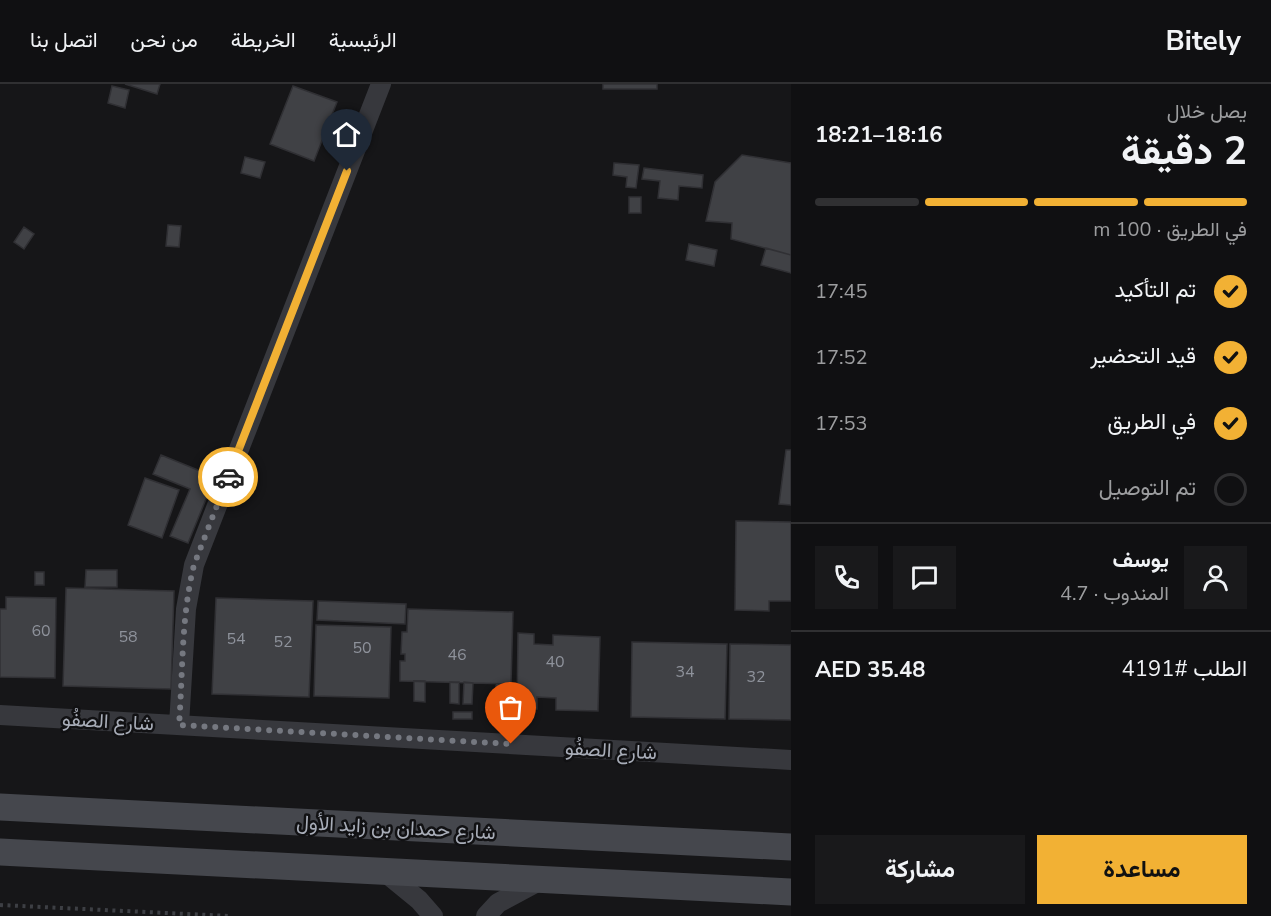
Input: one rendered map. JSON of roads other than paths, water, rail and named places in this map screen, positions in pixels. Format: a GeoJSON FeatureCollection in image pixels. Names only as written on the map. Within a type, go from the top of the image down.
{"type":"FeatureCollection","features":[{"type":"Feature","properties":{"kind":"main road","name":"شارع حمدان بن زايد الأول"},"geometry":{"type":"LineString","coordinates":[[0,807],[791,847]]}},
{"type":"Feature","properties":{"kind":"main road"},"geometry":{"type":"LineString","coordinates":[[0,852],[791,892]]}},
{"type":"Feature","properties":{"kind":"street"},"geometry":{"type":"LineString","coordinates":[[179,725],[186,609],[194,565],[381,84]]}},
{"type":"Feature","properties":{"kind":"street","name":"شارع الصفُو"},"geometry":{"type":"LineString","coordinates":[[0,715],[791,760]]}},
{"type":"Feature","properties":{"kind":"street"},"geometry":{"type":"LineString","coordinates":[[386,873],[419,900],[433,916]]}},
{"type":"Feature","properties":{"kind":"street"},"geometry":{"type":"LineString","coordinates":[[486,916],[498,903],[542,879]]}}]}
